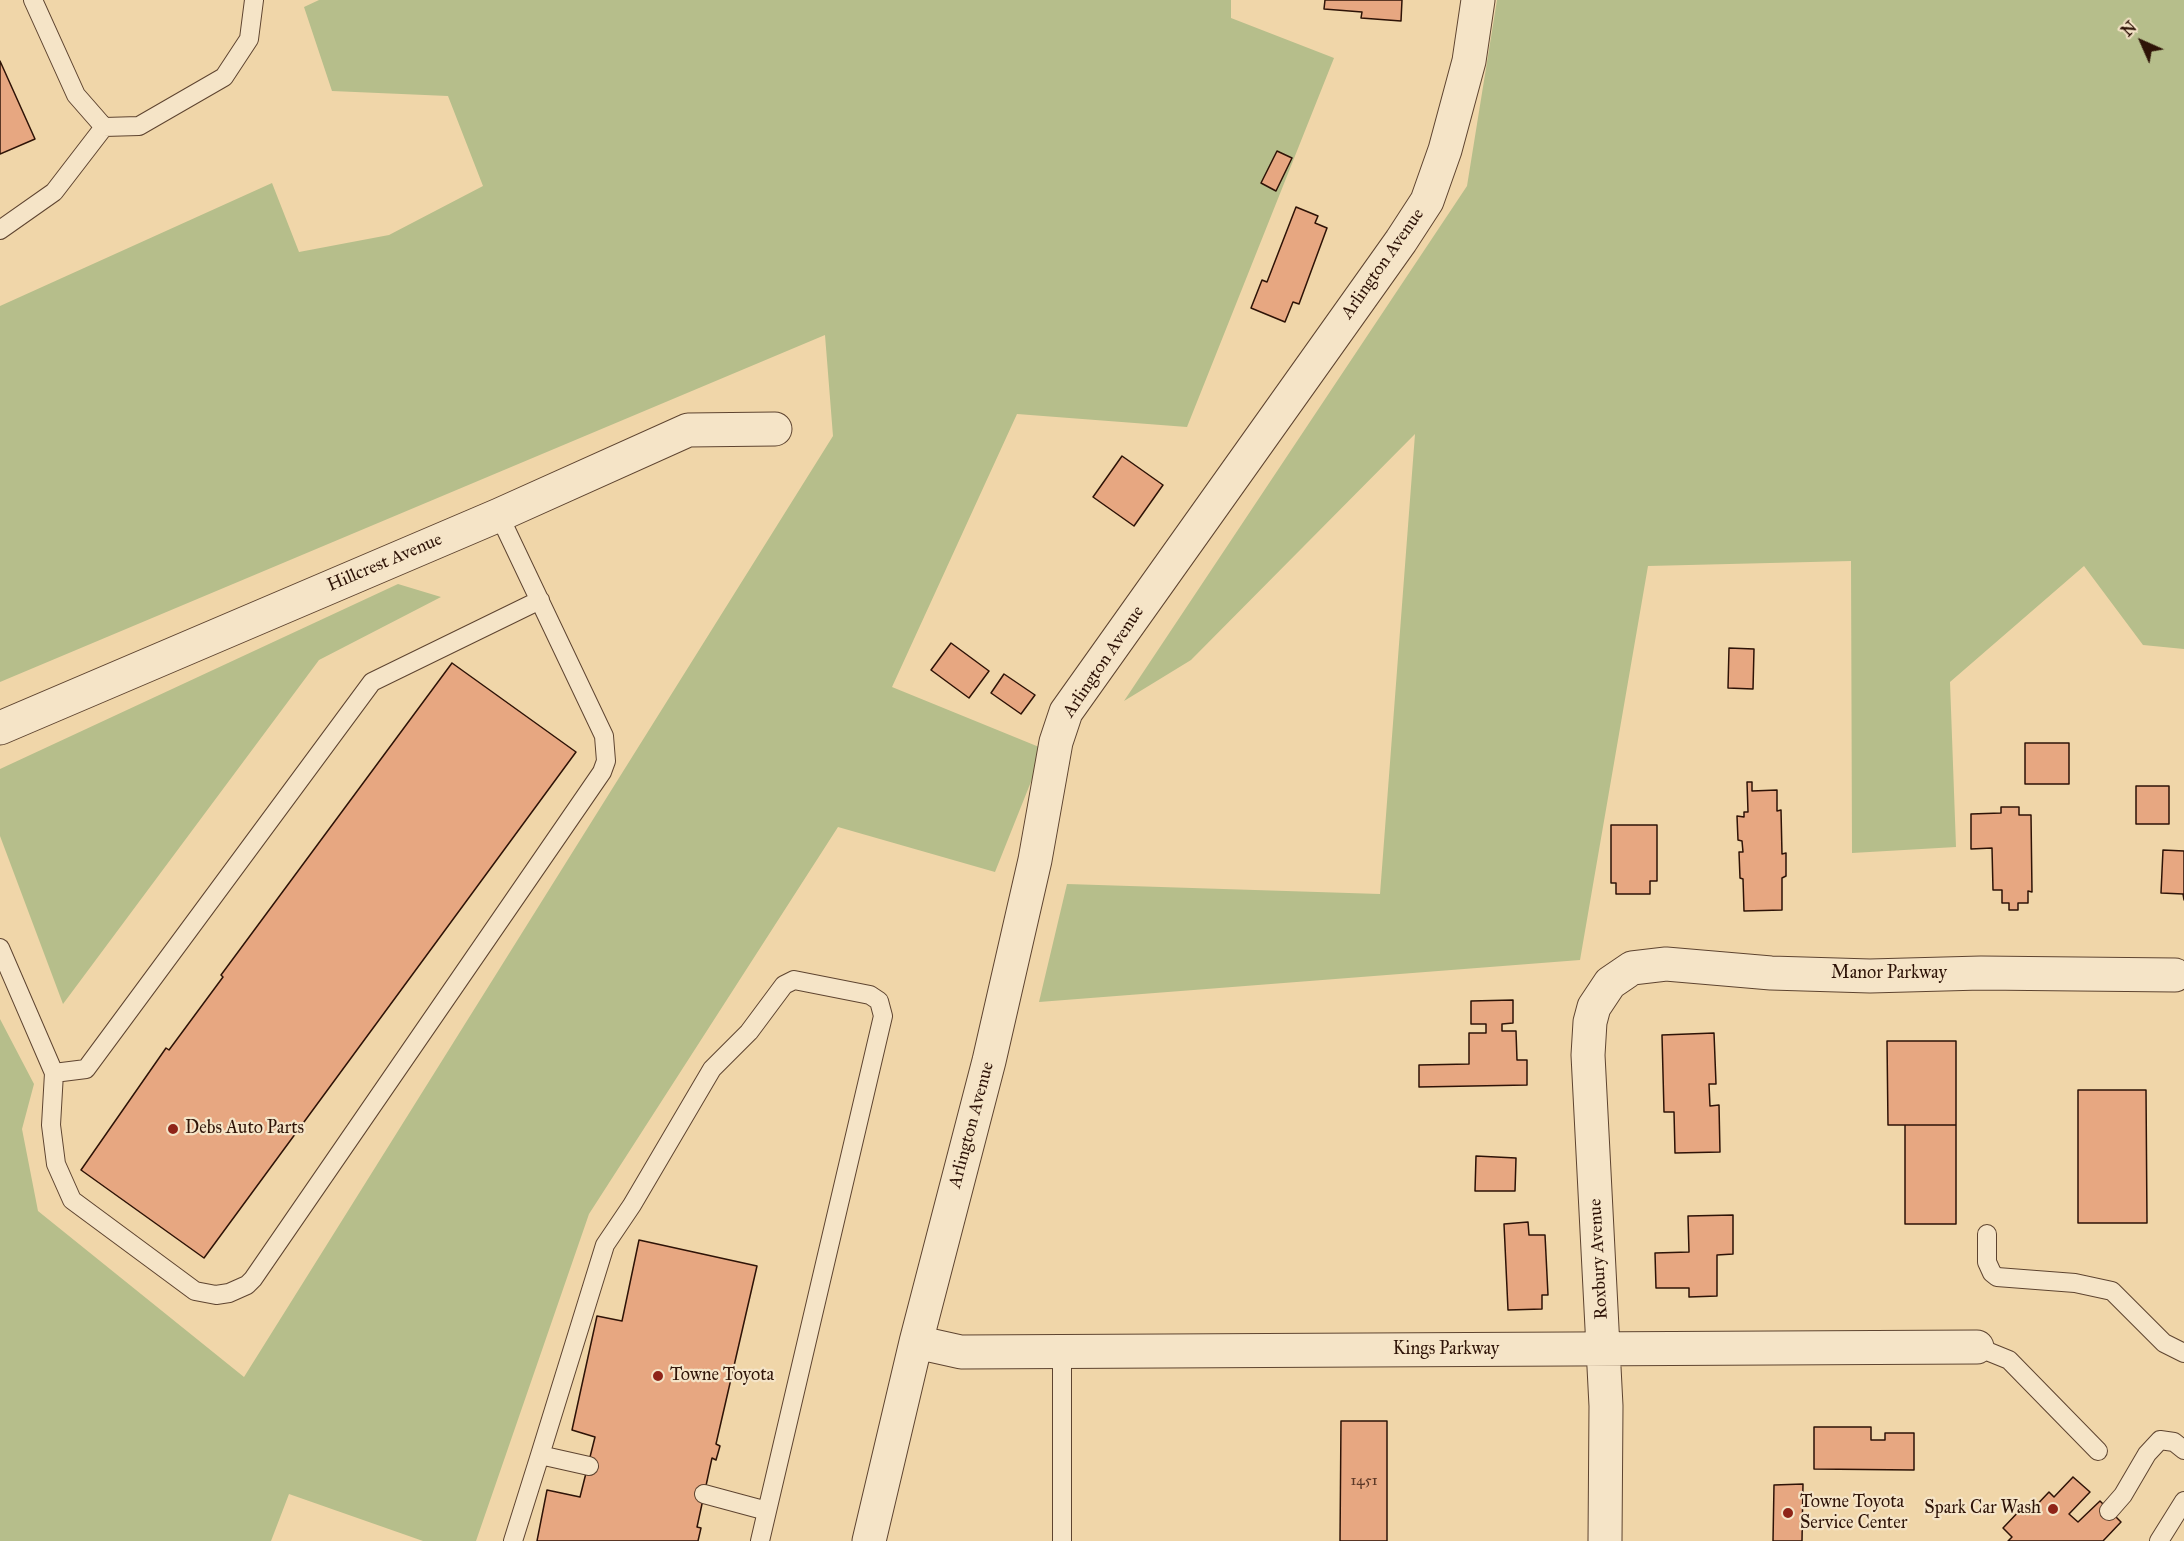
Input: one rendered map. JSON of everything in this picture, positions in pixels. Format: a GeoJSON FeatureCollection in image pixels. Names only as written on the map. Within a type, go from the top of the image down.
{"type":"FeatureCollection","features":[{"type":"Feature","properties":{"kind":"street","name":"Arlington Avenue"},"geometry":{"type":"LineString","coordinates":[[869,1541],[916,1342],[990,1060],[1035,860],[1056,742],[1066,712],[1401,241],[1427,201],[1445,150],[1469,62],[1478,0]]}},
{"type":"Feature","properties":{"kind":"street","name":"Hillcrest Avenue"},"geometry":{"type":"LineString","coordinates":[[0,728],[499,515],[688,430],[775,429]]}},
{"type":"Feature","properties":{"kind":"street","name":"Manor Parkway"},"geometry":{"type":"LineString","coordinates":[[1610,983],[1632,968],[1666,964],[1771,973],[1870,976],[1981,973],[2175,975]]}},
{"type":"Feature","properties":{"kind":"street","name":"Roxbury Avenue"},"geometry":{"type":"LineString","coordinates":[[1605,1541],[1604,1350],[1588,1055],[1590,1022],[1594,1007],[1610,983]]}},
{"type":"Feature","properties":{"kind":"street","name":"Kings Parkway"},"geometry":{"type":"LineString","coordinates":[[916,1342],[961,1352],[1977,1347]]}},
{"type":"Feature","properties":{"kind":"lane"},"geometry":{"type":"LineString","coordinates":[[33,0],[76,95],[104,127]]}},
{"type":"Feature","properties":{"kind":"lane"},"geometry":{"type":"LineString","coordinates":[[104,127],[139,126],[224,77],[249,39],[254,0]]}},
{"type":"Feature","properties":{"kind":"lane"},"geometry":{"type":"LineString","coordinates":[[0,230],[54,192],[104,127]]}},
{"type":"Feature","properties":{"kind":"lane"},"geometry":{"type":"LineString","coordinates":[[0,948],[54,1073],[51,1125],[56,1164],[72,1200],[195,1291],[216,1295],[239,1290],[253,1279],[602,772],[606,761],[604,736],[499,515]]}},
{"type":"Feature","properties":{"kind":"lane"},"geometry":{"type":"LineString","coordinates":[[54,1073],[86,1069],[372,682],[540,600]]}},
{"type":"Feature","properties":{"kind":"lane"},"geometry":{"type":"LineString","coordinates":[[513,1541],[605,1245],[632,1204],[711,1069],[749,1032],[789,981],[794,980],[870,995],[879,1001],[883,1016],[759,1541]]}},
{"type":"Feature","properties":{"kind":"lane"},"geometry":{"type":"LineString","coordinates":[[1987,1234],[1987,1262],[1992,1273],[1997,1277],[2075,1283],[2112,1291],[2164,1343],[2184,1353]]}},
{"type":"Feature","properties":{"kind":"lane"},"geometry":{"type":"LineString","coordinates":[[1977,1347],[2009,1360],[2098,1451]]}},
{"type":"Feature","properties":{"kind":"lane"},"geometry":{"type":"LineString","coordinates":[[1062,1352],[1062,1541]]}},
{"type":"Feature","properties":{"kind":"lane"},"geometry":{"type":"LineString","coordinates":[[2109,1511],[2123,1495],[2147,1454],[2160,1440],[2174,1442],[2184,1450]]}},
{"type":"Feature","properties":{"kind":"lane"},"geometry":{"type":"LineString","coordinates":[[540,1455],[589,1466]]}},
{"type":"Feature","properties":{"kind":"lane"},"geometry":{"type":"LineString","coordinates":[[704,1494],[766,1510]]}},
{"type":"Feature","properties":{"kind":"lane"},"geometry":{"type":"LineString","coordinates":[[2159,1541],[2184,1501]]}},
{"type":"Feature","properties":{"kind":"green space"},"geometry":{"type":"Polygon","coordinates":[[[319,0],[1231,0],[1231,18],[1334,58],[1187,427],[1017,414],[892,687],[1044,749],[995,872],[838,827],[589,1214],[476,1541],[423,1541],[289,1494],[271,1541],[0,1541],[0,1019],[34,1084],[22,1129],[38,1211],[244,1377],[833,436],[825,335],[0,682],[0,306],[272,183],[299,252],[389,235],[483,186],[448,96],[332,91],[304,7],[319,0]]]}},
{"type":"Feature","properties":{"kind":"green space"},"geometry":{"type":"Polygon","coordinates":[[[1497,0],[2184,0],[2184,649],[2143,645],[2084,566],[1950,682],[1956,847],[1852,853],[1851,561],[1648,566],[1580,960],[1039,1002],[1067,884],[1380,894],[1415,434],[1191,660],[1124,701],[1467,186],[1497,0]]]}},
{"type":"Feature","properties":{"kind":"green space"},"geometry":{"type":"Polygon","coordinates":[[[398,584],[441,597],[319,660],[63,1004],[0,836],[0,769],[398,584]]]}},
{"type":"Feature","properties":{"kind":"building"},"geometry":{"type":"Polygon","coordinates":[[[1325,0],[1402,0],[1401,21],[1361,18],[1362,12],[1324,9],[1325,0]]]}},
{"type":"Feature","properties":{"kind":"building"},"geometry":{"type":"Polygon","coordinates":[[[0,61],[35,139],[0,154],[0,61]]]}},
{"type":"Feature","properties":{"kind":"building"},"geometry":{"type":"Polygon","coordinates":[[[1277,151],[1292,158],[1276,191],[1261,183],[1277,151]]]}},
{"type":"Feature","properties":{"kind":"building"},"geometry":{"type":"Polygon","coordinates":[[[1296,207],[1318,216],[1315,223],[1327,228],[1299,304],[1293,302],[1285,322],[1251,308],[1262,280],[1267,282],[1296,207]]]}},
{"type":"Feature","properties":{"kind":"building"},"geometry":{"type":"Polygon","coordinates":[[[1122,456],[1163,485],[1134,526],[1093,497],[1122,456]]]}},
{"type":"Feature","properties":{"kind":"building"},"geometry":{"type":"Polygon","coordinates":[[[951,643],[989,671],[969,698],[931,670],[951,643]]]}},
{"type":"Feature","properties":{"kind":"building"},"geometry":{"type":"Polygon","coordinates":[[[1729,648],[1754,649],[1753,689],[1728,688],[1729,648]]]}},
{"type":"Feature","properties":{"kind":"building"},"geometry":{"type":"Polygon","coordinates":[[[452,663],[576,752],[204,1258],[81,1170],[166,1048],[169,1050],[223,977],[221,975],[452,663]]]}},
{"type":"Feature","properties":{"kind":"building"},"geometry":{"type":"Polygon","coordinates":[[[1004,674],[1035,695],[1021,714],[991,693],[1004,674]]]}},
{"type":"Feature","properties":{"kind":"building"},"geometry":{"type":"Polygon","coordinates":[[[2025,743],[2069,743],[2069,784],[2025,784],[2025,743]]]}},
{"type":"Feature","properties":{"kind":"building"},"geometry":{"type":"Polygon","coordinates":[[[1747,782],[1752,782],[1752,791],[1777,790],[1777,811],[1781,810],[1782,854],[1786,853],[1786,876],[1782,878],[1782,910],[1744,911],[1739,852],[1743,852],[1742,841],[1738,840],[1737,816],[1744,817],[1744,812],[1748,812],[1747,782]]]}},
{"type":"Feature","properties":{"kind":"building"},"geometry":{"type":"Polygon","coordinates":[[[2136,786],[2169,786],[2169,824],[2136,824],[2136,786]]]}},
{"type":"Feature","properties":{"kind":"building"},"geometry":{"type":"Polygon","coordinates":[[[2001,807],[2019,807],[2019,815],[2031,815],[2032,892],[2028,891],[2028,903],[2018,903],[2018,910],[2009,910],[2009,903],[2002,903],[2002,890],[1993,890],[1992,848],[1971,849],[1971,814],[2001,813],[2001,807]]]}},
{"type":"Feature","properties":{"kind":"building"},"geometry":{"type":"Polygon","coordinates":[[[1611,825],[1657,825],[1657,881],[1650,881],[1650,894],[1616,894],[1616,883],[1611,883],[1611,825]]]}},
{"type":"Feature","properties":{"kind":"building"},"geometry":{"type":"Polygon","coordinates":[[[2163,850],[2184,851],[2184,900],[2183,894],[2161,893],[2163,850]]]}},
{"type":"Feature","properties":{"kind":"building"},"geometry":{"type":"Polygon","coordinates":[[[1513,1000],[1513,1023],[1502,1024],[1502,1031],[1516,1031],[1517,1060],[1527,1060],[1527,1085],[1419,1087],[1419,1065],[1469,1064],[1469,1033],[1486,1033],[1486,1024],[1471,1024],[1471,1001],[1513,1000]]]}},
{"type":"Feature","properties":{"kind":"building"},"geometry":{"type":"Polygon","coordinates":[[[1714,1033],[1716,1084],[1709,1084],[1710,1106],[1719,1105],[1720,1152],[1675,1153],[1674,1112],[1664,1112],[1662,1035],[1714,1033]]]}},
{"type":"Feature","properties":{"kind":"building"},"geometry":{"type":"Polygon","coordinates":[[[1887,1041],[1956,1041],[1956,1125],[1888,1125],[1887,1041]]]}},
{"type":"Feature","properties":{"kind":"building"},"geometry":{"type":"Polygon","coordinates":[[[2078,1090],[2146,1090],[2147,1223],[2078,1223],[2078,1090]]]}},
{"type":"Feature","properties":{"kind":"building"},"geometry":{"type":"Polygon","coordinates":[[[1905,1125],[1956,1125],[1956,1224],[1905,1224],[1905,1125]]]}},
{"type":"Feature","properties":{"kind":"building"},"geometry":{"type":"Polygon","coordinates":[[[1476,1156],[1516,1158],[1515,1191],[1475,1191],[1476,1156]]]}},
{"type":"Feature","properties":{"kind":"building"},"geometry":{"type":"Polygon","coordinates":[[[1733,1215],[1733,1254],[1717,1255],[1717,1296],[1689,1297],[1689,1288],[1656,1288],[1655,1253],[1689,1252],[1688,1216],[1733,1215]]]}},
{"type":"Feature","properties":{"kind":"building"},"geometry":{"type":"Polygon","coordinates":[[[1528,1222],[1529,1235],[1545,1235],[1548,1295],[1542,1295],[1542,1309],[1508,1310],[1504,1224],[1528,1222]]]}},
{"type":"Feature","properties":{"kind":"building","name":"Towne Toyota"},"geometry":{"type":"Polygon","coordinates":[[[639,1240],[757,1266],[716,1444],[720,1446],[716,1460],[712,1458],[697,1527],[701,1528],[698,1541],[537,1541],[547,1490],[580,1497],[595,1437],[572,1430],[597,1316],[622,1321],[639,1240]]]}},
{"type":"Feature","properties":{"kind":"building"},"geometry":{"type":"Polygon","coordinates":[[[1341,1421],[1387,1421],[1387,1541],[1340,1541],[1341,1421]]]}},
{"type":"Feature","properties":{"kind":"building"},"geometry":{"type":"Polygon","coordinates":[[[1814,1427],[1871,1427],[1871,1440],[1885,1440],[1885,1433],[1914,1433],[1914,1470],[1814,1469],[1814,1427]]]}},
{"type":"Feature","properties":{"kind":"building","name":"Spark Car Wash"},"geometry":{"type":"Polygon","coordinates":[[[2073,1477],[2090,1492],[2069,1514],[2078,1522],[2100,1501],[2121,1522],[2103,1541],[2008,1541],[2012,1537],[2003,1528],[2023,1507],[2029,1513],[2049,1492],[2054,1497],[2073,1477]]]}},
{"type":"Feature","properties":{"kind":"building","name":"Towne Toyota Service Center"},"geometry":{"type":"Polygon","coordinates":[[[1803,1484],[1802,1541],[1773,1541],[1774,1485],[1803,1484]]]}},
{"type":"Feature","properties":{"kind":"place","name":"Debs Auto Parts"},"geometry":{"type":"Point","coordinates":[173,1129]}},
{"type":"Feature","properties":{"kind":"place","name":"Towne Toyota"},"geometry":{"type":"Point","coordinates":[658,1376]}},
{"type":"Feature","properties":{"kind":"place","name":"Spark Car Wash"},"geometry":{"type":"Point","coordinates":[2053,1509]}},
{"type":"Feature","properties":{"kind":"place","name":"Towne Toyota Service Center"},"geometry":{"type":"Point","coordinates":[1788,1513]}}]}
